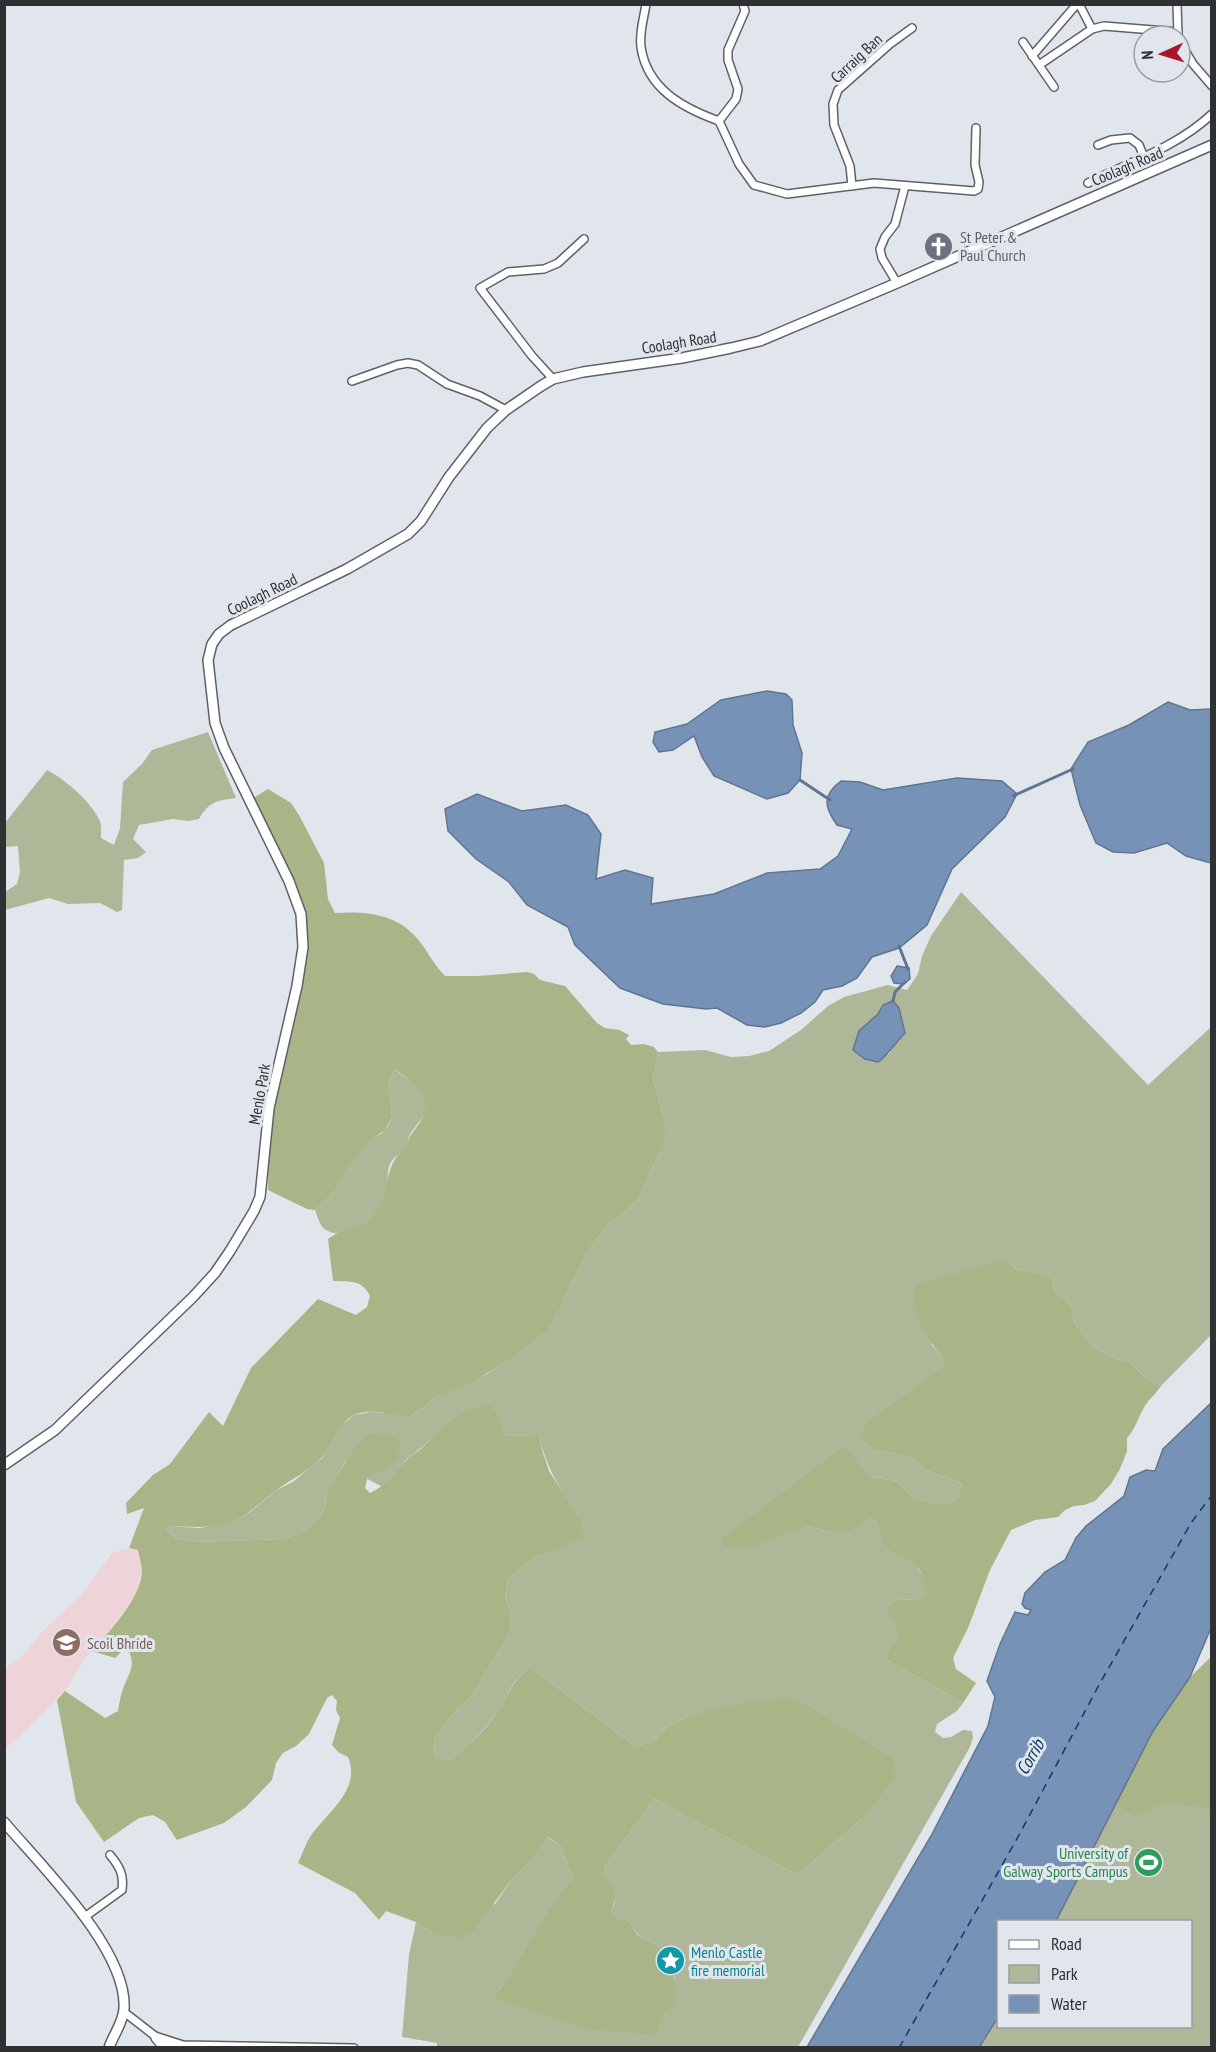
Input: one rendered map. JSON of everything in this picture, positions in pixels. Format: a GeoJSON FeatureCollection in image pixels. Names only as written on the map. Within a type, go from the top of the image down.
{"type":"FeatureCollection","features":[{"type":"Feature","properties":{"kind":"street"},"geometry":{"type":"LineString","coordinates":[[646,4],[640,46],[653,76],[677,103],[719,122],[739,164],[754,185],[787,194],[874,183],[974,191],[978,189],[979,182],[975,165],[976,128]]}},
{"type":"Feature","properties":{"kind":"street"},"geometry":{"type":"LineString","coordinates":[[1032,56],[1078,4],[1092,29]]}},
{"type":"Feature","properties":{"kind":"street"},"geometry":{"type":"LineString","coordinates":[[1177,4],[1178,24]]}},
{"type":"Feature","properties":{"kind":"street"},"geometry":{"type":"LineString","coordinates":[[719,122],[736,99],[738,89],[728,60],[728,50],[746,6]]}},
{"type":"Feature","properties":{"kind":"street"},"geometry":{"type":"LineString","coordinates":[[1039,65],[1092,29],[1104,26],[1132,28]]}},
{"type":"Feature","properties":{"kind":"street","name":"Carraig Ban"},"geometry":{"type":"LineString","coordinates":[[852,186],[850,166],[834,125],[833,104],[838,90],[890,44],[912,28]]}},
{"type":"Feature","properties":{"kind":"street"},"geometry":{"type":"LineString","coordinates":[[1023,42],[1054,87]]}},
{"type":"Feature","properties":{"kind":"street"},"geometry":{"type":"LineString","coordinates":[[1192,61],[1212,86]]}},
{"type":"Feature","properties":{"kind":"street"},"geometry":{"type":"LineString","coordinates":[[1088,183],[1144,157],[1201,124],[1212,114]]}},
{"type":"Feature","properties":{"kind":"street"},"geometry":{"type":"LineString","coordinates":[[1098,145],[1111,140],[1130,138],[1139,145],[1144,157]]}},
{"type":"Feature","properties":{"kind":"street","name":"Coolagh Road"},"geometry":{"type":"LineString","coordinates":[[212,644],[219,634],[231,624],[347,569],[408,534],[421,522],[466,453],[487,428],[506,410],[553,379],[583,372],[682,358],[741,346],[768,337],[1212,145]]}},
{"type":"Feature","properties":{"kind":"street"},"geometry":{"type":"LineString","coordinates":[[897,283],[882,258],[880,249],[885,237],[895,224],[905,186]]}},
{"type":"Feature","properties":{"kind":"street"},"geometry":{"type":"LineString","coordinates":[[553,379],[531,356],[480,288],[508,272],[544,269],[558,263],[584,239]]}},
{"type":"Feature","properties":{"kind":"street"},"geometry":{"type":"LineString","coordinates":[[352,381],[408,363],[418,365],[447,384],[480,396],[506,410]]}},
{"type":"Feature","properties":{"kind":"street","name":"Menlo Park"},"geometry":{"type":"LineString","coordinates":[[4,1465],[55,1430],[193,1297],[215,1273],[230,1251],[260,1197],[269,1108],[303,947],[301,915],[289,881],[224,748],[215,723],[208,660],[212,644]]}},
{"type":"Feature","properties":{"kind":"street"},"geometry":{"type":"LineString","coordinates":[[4,1822],[86,1916],[114,1967],[124,1998],[124,2012],[109,2048]]}},
{"type":"Feature","properties":{"kind":"street"},"geometry":{"type":"LineString","coordinates":[[86,1916],[122,1890],[124,1879],[121,1869],[110,1855]]}},
{"type":"Feature","properties":{"kind":"street"},"geometry":{"type":"LineString","coordinates":[[124,2012],[155,2036],[179,2047],[354,2048]]}},
{"type":"Feature","properties":{"kind":"shaded area","name":"Scoil Bhríde"},"geometry":{"type":"Polygon","coordinates":[[[129,1548],[138,1550],[142,1570],[137,1592],[110,1631],[84,1660],[65,1691],[5,1748],[4,1669],[24,1654],[39,1635],[82,1594],[112,1553],[129,1548]]]}},
{"type":"Feature","properties":{"kind":"green space"},"geometry":{"type":"Polygon","coordinates":[[[208,732],[236,798],[214,803],[199,819],[189,821],[173,819],[139,825],[133,839],[146,852],[138,858],[124,860],[122,910],[117,912],[100,903],[68,904],[49,898],[5,910],[5,892],[17,884],[20,872],[18,846],[5,847],[5,823],[47,770],[62,779],[83,798],[100,821],[101,838],[114,845],[120,828],[123,782],[142,764],[152,750],[208,732]]]}},
{"type":"Feature","properties":{"kind":"green space"},"geometry":{"type":"Polygon","coordinates":[[[268,789],[291,803],[299,815],[324,863],[328,899],[335,913],[367,913],[397,922],[418,940],[445,976],[527,972],[534,974],[540,980],[565,986],[597,1023],[605,1028],[619,1030],[629,1035],[626,1039],[631,1045],[644,1044],[654,1047],[658,1052],[653,1079],[663,1116],[665,1134],[660,1152],[637,1200],[624,1213],[608,1223],[587,1253],[549,1330],[502,1364],[471,1383],[437,1397],[408,1418],[374,1412],[354,1415],[344,1423],[316,1463],[236,1520],[209,1527],[165,1527],[177,1539],[194,1542],[284,1539],[301,1533],[314,1523],[325,1509],[327,1491],[356,1447],[368,1435],[386,1433],[401,1442],[397,1460],[383,1471],[367,1479],[365,1488],[370,1493],[387,1481],[409,1458],[454,1419],[469,1410],[490,1405],[500,1419],[505,1436],[539,1435],[549,1471],[579,1517],[584,1537],[554,1551],[536,1556],[508,1579],[505,1597],[511,1614],[510,1633],[471,1697],[457,1709],[434,1739],[435,1756],[450,1762],[470,1744],[489,1724],[515,1682],[530,1667],[636,1747],[654,1741],[667,1727],[682,1719],[718,1708],[786,1698],[803,1703],[894,1759],[895,1778],[861,1819],[798,1875],[654,1799],[604,1868],[605,1878],[612,1883],[614,1890],[615,1900],[611,1911],[618,1918],[629,1922],[639,1936],[658,1946],[674,1977],[676,1988],[674,2006],[665,2011],[657,2034],[588,2030],[493,1998],[510,1975],[549,1910],[573,1878],[560,1845],[548,1837],[526,1866],[512,1879],[472,1933],[458,1938],[434,1933],[416,1922],[386,1911],[379,1920],[355,1893],[298,1863],[310,1837],[340,1800],[350,1780],[351,1769],[348,1757],[338,1752],[332,1745],[340,1718],[336,1710],[337,1701],[332,1695],[327,1698],[309,1734],[296,1746],[283,1753],[276,1763],[272,1780],[246,1807],[224,1823],[177,1840],[165,1822],[153,1815],[139,1818],[104,1842],[76,1802],[57,1700],[65,1691],[105,1718],[118,1711],[122,1692],[131,1670],[130,1654],[126,1647],[115,1658],[92,1651],[124,1613],[141,1579],[142,1569],[138,1550],[129,1548],[144,1508],[127,1514],[126,1503],[153,1475],[170,1464],[209,1412],[223,1426],[251,1368],[318,1299],[356,1315],[367,1307],[370,1296],[363,1287],[355,1282],[333,1281],[328,1239],[340,1232],[358,1227],[375,1213],[384,1196],[393,1162],[406,1148],[425,1110],[425,1101],[417,1087],[394,1069],[389,1081],[392,1117],[385,1130],[370,1140],[352,1161],[336,1190],[315,1210],[307,1209],[268,1190],[269,1108],[297,986],[301,914],[248,801],[268,789]]]}},
{"type":"Feature","properties":{"kind":"green space"},"geometry":{"type":"Polygon","coordinates":[[[961,892],[1148,1085],[1211,1027],[1212,1334],[1161,1386],[1145,1377],[1132,1364],[1107,1355],[1091,1345],[1075,1323],[1071,1305],[1056,1294],[1051,1276],[1016,1269],[1008,1262],[931,1344],[943,1357],[942,1369],[923,1383],[876,1450],[911,1457],[924,1469],[963,1484],[955,1501],[937,1504],[913,1499],[897,1481],[870,1477],[784,1534],[807,1526],[833,1533],[870,1518],[878,1523],[882,1540],[916,1565],[925,1579],[925,1596],[896,1600],[889,1617],[901,1635],[884,1658],[963,1703],[957,1711],[937,1724],[935,1732],[943,1738],[951,1737],[963,1730],[972,1731],[973,1737],[970,1747],[798,2047],[437,2048],[437,2043],[402,2037],[409,1955],[416,1922],[434,1933],[495,1904],[512,1879],[526,1866],[547,1837],[560,1845],[573,1878],[493,1998],[657,2034],[675,1979],[658,1947],[640,1936],[629,1922],[618,1918],[611,1911],[615,1902],[605,1879],[604,1868],[654,1799],[798,1875],[861,1819],[735,1705],[682,1719],[667,1727],[654,1741],[636,1747],[530,1667],[515,1682],[494,1717],[450,1763],[435,1756],[434,1739],[457,1709],[471,1697],[510,1633],[511,1614],[505,1597],[508,1579],[536,1556],[554,1551],[579,1517],[554,1478],[539,1435],[505,1436],[500,1420],[433,1438],[406,1460],[383,1487],[367,1479],[383,1471],[346,1461],[327,1491],[325,1509],[314,1523],[301,1533],[284,1539],[194,1542],[177,1539],[164,1526],[200,1528],[234,1521],[250,1512],[277,1490],[294,1481],[322,1458],[342,1425],[354,1415],[371,1412],[390,1413],[408,1418],[437,1397],[487,1374],[549,1330],[587,1253],[608,1223],[624,1213],[637,1200],[660,1152],[663,1116],[653,1079],[658,1052],[705,1050],[731,1057],[749,1056],[769,1051],[801,1030],[828,1006],[844,997],[888,985],[907,990],[918,974],[922,956],[931,936],[961,892]],[[883,1005],[878,1014],[859,1031],[889,1054],[905,1033],[883,1005]]]}},
{"type":"Feature","properties":{"kind":"green space"},"geometry":{"type":"Polygon","coordinates":[[[394,1069],[419,1088],[425,1098],[426,1110],[411,1133],[406,1148],[391,1162],[386,1194],[381,1206],[368,1220],[352,1231],[334,1233],[326,1230],[320,1224],[315,1210],[336,1190],[354,1157],[370,1139],[382,1133],[388,1126],[392,1117],[389,1081],[394,1069]]]}},
{"type":"Feature","properties":{"kind":"green space"},"geometry":{"type":"Polygon","coordinates":[[[1002,1260],[1016,1269],[1051,1276],[1056,1294],[1071,1305],[1075,1323],[1091,1345],[1107,1355],[1132,1364],[1145,1377],[1161,1386],[1147,1403],[1127,1438],[1127,1451],[1120,1469],[1111,1484],[1095,1501],[1074,1506],[1065,1510],[1058,1517],[1035,1520],[1011,1530],[990,1570],[968,1628],[953,1658],[956,1669],[976,1683],[963,1703],[884,1658],[900,1635],[889,1617],[888,1608],[896,1600],[925,1596],[921,1572],[916,1566],[889,1550],[882,1540],[878,1523],[870,1518],[849,1532],[833,1533],[807,1526],[748,1548],[726,1547],[720,1540],[844,1446],[870,1477],[897,1481],[913,1499],[937,1504],[955,1501],[963,1484],[924,1469],[911,1457],[876,1450],[859,1437],[869,1421],[942,1368],[943,1357],[925,1333],[917,1315],[915,1285],[1002,1260]]]}},
{"type":"Feature","properties":{"kind":"green space"},"geometry":{"type":"Polygon","coordinates":[[[1211,1657],[1211,1812],[1201,1807],[1165,1803],[1134,1816],[1115,1804],[1153,1731],[1190,1677],[1211,1657]]]}},
{"type":"Feature","properties":{"kind":"green space","name":"University of Galway Sports Campus"},"geometry":{"type":"Polygon","coordinates":[[[1153,1731],[1211,1751],[1211,2047],[981,2048],[997,2020],[997,2028],[1192,2028],[1192,1920],[1057,1920],[1153,1731]]]}},
{"type":"Feature","properties":{"kind":"water"},"geometry":{"type":"Polygon","coordinates":[[[767,691],[786,694],[792,700],[793,725],[802,753],[800,780],[788,793],[767,799],[714,776],[702,757],[694,736],[673,750],[659,752],[653,742],[655,732],[687,724],[721,700],[767,691]]]}},
{"type":"Feature","properties":{"kind":"water"},"geometry":{"type":"Polygon","coordinates":[[[1168,702],[1190,710],[1211,709],[1211,863],[1186,856],[1167,843],[1134,853],[1113,852],[1096,843],[1080,805],[1071,769],[1088,742],[1129,725],[1168,702]]]}},
{"type":"Feature","properties":{"kind":"water"},"geometry":{"type":"Polygon","coordinates":[[[957,778],[1002,781],[1017,794],[1005,817],[952,869],[927,925],[899,948],[872,957],[857,978],[842,986],[823,990],[815,1002],[801,1013],[781,1023],[765,1027],[747,1025],[717,1008],[706,1009],[663,1004],[620,988],[575,945],[568,927],[527,905],[509,882],[476,859],[448,831],[445,809],[477,794],[522,811],[566,805],[588,815],[601,834],[596,879],[625,870],[653,878],[651,904],[714,894],[767,873],[820,869],[838,856],[852,829],[837,825],[829,812],[828,796],[841,781],[860,782],[883,790],[957,778]]]}},
{"type":"Feature","properties":{"kind":"water"},"geometry":{"type":"Polygon","coordinates":[[[897,966],[909,968],[910,979],[904,984],[894,983],[891,976],[897,966]]]}},
{"type":"Feature","properties":{"kind":"water"},"geometry":{"type":"Polygon","coordinates":[[[893,1001],[899,1008],[905,1033],[878,1062],[865,1059],[853,1050],[859,1031],[878,1014],[883,1005],[893,1001]]]}},
{"type":"Feature","properties":{"kind":"water","name":"Corrib"},"geometry":{"type":"Polygon","coordinates":[[[1211,1403],[1211,1628],[1190,1677],[1153,1731],[1057,1920],[997,1920],[997,2019],[980,2047],[807,2047],[931,1836],[988,1726],[995,1697],[987,1681],[1000,1644],[1015,1612],[1028,1615],[1031,1610],[1022,1604],[1025,1593],[1045,1572],[1065,1560],[1076,1538],[1086,1526],[1124,1496],[1130,1477],[1146,1470],[1155,1471],[1163,1449],[1211,1403]]]}},
{"type":"Feature","properties":{"kind":"waterway"},"geometry":{"type":"LineString","coordinates":[[1013,796],[1073,769]]}},
{"type":"Feature","properties":{"kind":"waterway"},"geometry":{"type":"LineString","coordinates":[[800,780],[830,800]]}},
{"type":"Feature","properties":{"kind":"waterway"},"geometry":{"type":"LineString","coordinates":[[899,946],[908,969]]}},
{"type":"Feature","properties":{"kind":"waterway"},"geometry":{"type":"LineString","coordinates":[[893,1001],[895,992],[905,982]]}},
{"type":"Feature","properties":{"kind":"ferry route"},"geometry":{"type":"LineString","coordinates":[[899,2048],[1019,1835],[1099,1685],[1191,1523],[1212,1495]]}},
{"type":"Feature","properties":{"kind":"place","name":"St Peter & Paul Church"},"geometry":{"type":"Point","coordinates":[939,246]}},
{"type":"Feature","properties":{"kind":"place","name":"Scoil Bhríde"},"geometry":{"type":"Point","coordinates":[66,1643]}},
{"type":"Feature","properties":{"kind":"place","name":"University of Galway Sports Campus"},"geometry":{"type":"Point","coordinates":[1149,1862]}},
{"type":"Feature","properties":{"kind":"place","name":"Menlo Castle fire memorial"},"geometry":{"type":"Point","coordinates":[670,1961]}}]}
